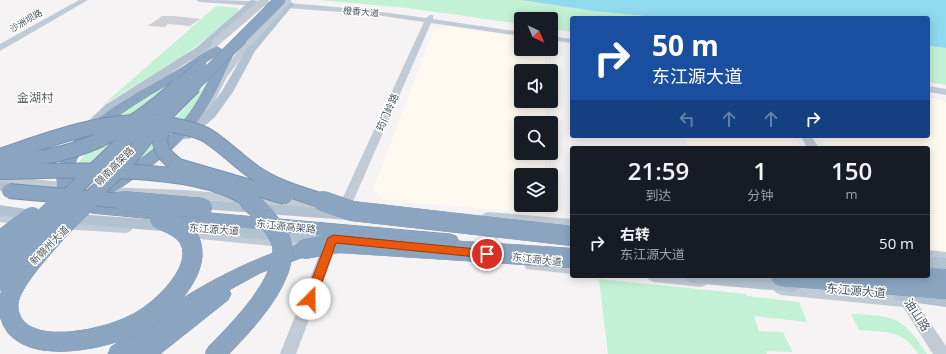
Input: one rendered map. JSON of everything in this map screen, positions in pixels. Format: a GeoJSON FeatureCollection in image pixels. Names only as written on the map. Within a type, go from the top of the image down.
{"type":"FeatureCollection","features":[{"type":"Feature","properties":{"kind":"highway"},"geometry":{"type":"LineString","coordinates":[[0,161],[12,162],[74,152],[143,117],[271,0]]}},
{"type":"Feature","properties":{"kind":"highway"},"geometry":{"type":"LineString","coordinates":[[74,152],[102,122],[117,111],[135,99],[201,63],[220,48],[286,3]]}},
{"type":"Feature","properties":{"kind":"highway"},"geometry":{"type":"LineString","coordinates":[[99,198],[159,151],[191,121],[217,76],[220,48]]}},
{"type":"Feature","properties":{"kind":"highway"},"geometry":{"type":"LineString","coordinates":[[220,48],[171,114],[159,133],[161,146],[167,159],[178,166],[296,200],[349,209],[570,236]]}},
{"type":"Feature","properties":{"kind":"highway","name":"赣南高架路"},"geometry":{"type":"LineString","coordinates":[[0,280],[166,114],[220,48]]}},
{"type":"Feature","properties":{"kind":"highway","name":"赣南高架路"},"geometry":{"type":"LineString","coordinates":[[0,261],[220,48]]}},
{"type":"Feature","properties":{"kind":"highway"},"geometry":{"type":"LineString","coordinates":[[99,198],[160,219],[179,228],[187,236],[193,247],[191,267],[181,286],[156,309],[134,325],[99,338],[75,344],[48,344],[28,340],[15,330],[7,309],[13,289],[59,231],[120,169],[166,114]]}},
{"type":"Feature","properties":{"kind":"highway"},"geometry":{"type":"LineString","coordinates":[[0,241],[23,225],[106,152],[148,118]]}},
{"type":"Feature","properties":{"kind":"highway"},"geometry":{"type":"LineString","coordinates":[[0,156],[60,135],[106,125],[151,122],[170,124],[197,131],[208,136],[254,172],[276,185],[349,209]]}},
{"type":"Feature","properties":{"kind":"highway"},"geometry":{"type":"LineString","coordinates":[[0,172],[62,171],[166,175],[198,182],[233,193],[249,201],[275,230],[282,246],[278,268],[264,296],[241,328],[215,354]]}},
{"type":"Feature","properties":{"kind":"highway","name":"东江源高架路"},"geometry":{"type":"LineString","coordinates":[[0,190],[570,242]]}},
{"type":"Feature","properties":{"kind":"highway","name":"东江源高架路"},"geometry":{"type":"LineString","coordinates":[[0,199],[99,198],[210,218],[570,253]]}},
{"type":"Feature","properties":{"kind":"highway"},"geometry":{"type":"LineString","coordinates":[[119,354],[201,295],[233,276],[259,264],[305,249],[339,243],[570,258]]}},
{"type":"Feature","properties":{"kind":"highway"},"geometry":{"type":"LineString","coordinates":[[143,354],[245,276],[305,249]]}},
{"type":"Feature","properties":{"kind":"highway"},"geometry":{"type":"LineString","coordinates":[[930,272],[946,272]]}},
{"type":"Feature","properties":{"kind":"highway"},"geometry":{"type":"LineString","coordinates":[[930,276],[946,277]]}},
{"type":"Feature","properties":{"kind":"highway"},"geometry":{"type":"LineString","coordinates":[[802,278],[946,293]]}},
{"type":"Feature","properties":{"kind":"highway"},"geometry":{"type":"LineString","coordinates":[[854,283],[946,289]]}},
{"type":"Feature","properties":{"kind":"main road"},"geometry":{"type":"LineString","coordinates":[[0,251],[65,189],[68,163],[83,133],[94,121],[127,97],[200,49],[257,2]]}},
{"type":"Feature","properties":{"kind":"main road"},"geometry":{"type":"LineString","coordinates":[[136,172],[172,146],[211,114],[227,92],[251,50],[286,3]]}},
{"type":"Feature","properties":{"kind":"main road"},"geometry":{"type":"LineString","coordinates":[[0,186],[65,189],[99,198],[435,220],[570,232]]}},
{"type":"Feature","properties":{"kind":"main road","name":"新赣州大道"},"geometry":{"type":"LineString","coordinates":[[0,294],[72,221],[99,198]]}},
{"type":"Feature","properties":{"kind":"main road","name":"东江源大道"},"geometry":{"type":"LineString","coordinates":[[0,210],[32,219],[332,242],[570,263]]}},
{"type":"Feature","properties":{"kind":"main road"},"geometry":{"type":"LineString","coordinates":[[930,263],[946,264]]}},
{"type":"Feature","properties":{"kind":"main road","name":"东江源大道"},"geometry":{"type":"LineString","coordinates":[[712,278],[906,298],[946,300]]}},
{"type":"Feature","properties":{"kind":"street","name":"沙洲坝路"},"geometry":{"type":"LineString","coordinates":[[0,48],[84,0]]}},
{"type":"Feature","properties":{"kind":"street","name":"橙香大道"},"geometry":{"type":"LineString","coordinates":[[200,0],[286,3],[429,18],[514,29]]}},
{"type":"Feature","properties":{"kind":"street","name":"橙香大道"},"geometry":{"type":"LineString","coordinates":[[236,0],[257,2]]}},
{"type":"Feature","properties":{"kind":"street"},"geometry":{"type":"LineString","coordinates":[[94,121],[128,98],[187,68],[220,48],[257,2]]}},
{"type":"Feature","properties":{"kind":"street"},"geometry":{"type":"LineString","coordinates":[[99,198],[176,141],[197,121],[204,112],[223,77],[250,41],[286,3]]}},
{"type":"Feature","properties":{"kind":"street","name":"橙香大道"},"geometry":{"type":"LineString","coordinates":[[429,18],[514,33]]}},
{"type":"Feature","properties":{"kind":"street","name":"筠门岭路"},"geometry":{"type":"LineString","coordinates":[[349,209],[429,18]]}},
{"type":"Feature","properties":{"kind":"street"},"geometry":{"type":"LineString","coordinates":[[558,36],[570,38]]}},
{"type":"Feature","properties":{"kind":"street"},"geometry":{"type":"LineString","coordinates":[[558,39],[570,41]]}},
{"type":"Feature","properties":{"kind":"street"},"geometry":{"type":"LineString","coordinates":[[930,89],[946,92]]}},
{"type":"Feature","properties":{"kind":"street"},"geometry":{"type":"LineString","coordinates":[[930,93],[946,96]]}},
{"type":"Feature","properties":{"kind":"street"},"geometry":{"type":"LineString","coordinates":[[0,179],[65,189]]}},
{"type":"Feature","properties":{"kind":"street"},"geometry":{"type":"LineString","coordinates":[[99,198],[184,194],[349,209],[570,224]]}},
{"type":"Feature","properties":{"kind":"street"},"geometry":{"type":"LineString","coordinates":[[0,217],[32,219]]}},
{"type":"Feature","properties":{"kind":"street"},"geometry":{"type":"LineString","coordinates":[[0,241],[32,219]]}},
{"type":"Feature","properties":{"kind":"street"},"geometry":{"type":"LineString","coordinates":[[0,300],[72,221]]}},
{"type":"Feature","properties":{"kind":"street"},"geometry":{"type":"LineString","coordinates":[[288,354],[332,242],[570,268]]}},
{"type":"Feature","properties":{"kind":"street"},"geometry":{"type":"LineString","coordinates":[[930,255],[946,257]]}},
{"type":"Feature","properties":{"kind":"street"},"geometry":{"type":"LineString","coordinates":[[677,278],[906,298],[946,305]]}},
{"type":"Feature","properties":{"kind":"street","name":"油山路"},"geometry":{"type":"LineString","coordinates":[[894,278],[942,354]]}},
{"type":"Feature","properties":{"kind":"shaded area"},"geometry":{"type":"Polygon","coordinates":[[[445,26],[514,36],[514,56],[545,56],[545,64],[514,64],[514,108],[545,108],[545,116],[514,116],[514,160],[545,160],[545,168],[514,168],[514,212],[387,200],[373,190],[434,29],[445,26]]]}},
{"type":"Feature","properties":{"kind":"shaded area"},"geometry":{"type":"Polygon","coordinates":[[[930,98],[946,102],[946,252],[930,250],[930,146],[824,146],[818,138],[930,138],[930,98]]]}},
{"type":"Feature","properties":{"kind":"shaded area"},"geometry":{"type":"Polygon","coordinates":[[[685,138],[794,138],[800,146],[687,146],[685,138]]]}},
{"type":"Feature","properties":{"kind":"shaded area"},"geometry":{"type":"Polygon","coordinates":[[[514,212],[546,212],[546,215],[514,212]]]}},
{"type":"Feature","properties":{"kind":"green space"},"geometry":{"type":"Polygon","coordinates":[[[319,0],[521,0],[594,11],[645,16],[570,16],[570,32],[558,30],[558,12],[514,12],[514,23],[408,8],[319,0]]]}},
{"type":"Feature","properties":{"kind":"green space"},"geometry":{"type":"Polygon","coordinates":[[[216,6],[238,8],[238,11],[212,34],[183,56],[103,105],[216,6]]]}},
{"type":"Feature","properties":{"kind":"green space"},"geometry":{"type":"Polygon","coordinates":[[[930,46],[946,48],[946,85],[930,82],[930,46]]]}},
{"type":"Feature","properties":{"kind":"green space"},"geometry":{"type":"Polygon","coordinates":[[[185,74],[87,165],[78,164],[100,134],[123,111],[149,94],[185,74]]]}},
{"type":"Feature","properties":{"kind":"green space"},"geometry":{"type":"Polygon","coordinates":[[[209,82],[184,122],[175,132],[154,150],[127,169],[209,82]]]}},
{"type":"Feature","properties":{"kind":"green space"},"geometry":{"type":"Polygon","coordinates":[[[599,279],[746,294],[747,296],[799,302],[807,322],[754,316],[759,331],[783,332],[792,352],[766,351],[767,354],[608,354],[599,279]]]}},
{"type":"Feature","properties":{"kind":"green space"},"geometry":{"type":"Polygon","coordinates":[[[851,314],[878,316],[896,320],[911,332],[927,354],[918,354],[906,340],[893,333],[859,330],[851,314]]]}},
{"type":"Feature","properties":{"kind":"water"},"geometry":{"type":"Polygon","coordinates":[[[521,0],[946,0],[946,48],[930,46],[930,16],[645,16],[594,11],[521,0]]]}},
{"type":"Feature","properties":{"kind":"building"},"geometry":{"type":"Polygon","coordinates":[[[162,16],[200,19],[190,26],[168,24],[165,27],[148,26],[162,16]]]}},
{"type":"Feature","properties":{"kind":"district","name":"金湖村"},"geometry":{"type":"Point","coordinates":[35,98]}},
{"type":"Feature","properties":{"kind":"route"},"geometry":{"type":"LineString","coordinates":[[310,299],[333,238],[487,254]]}}]}
